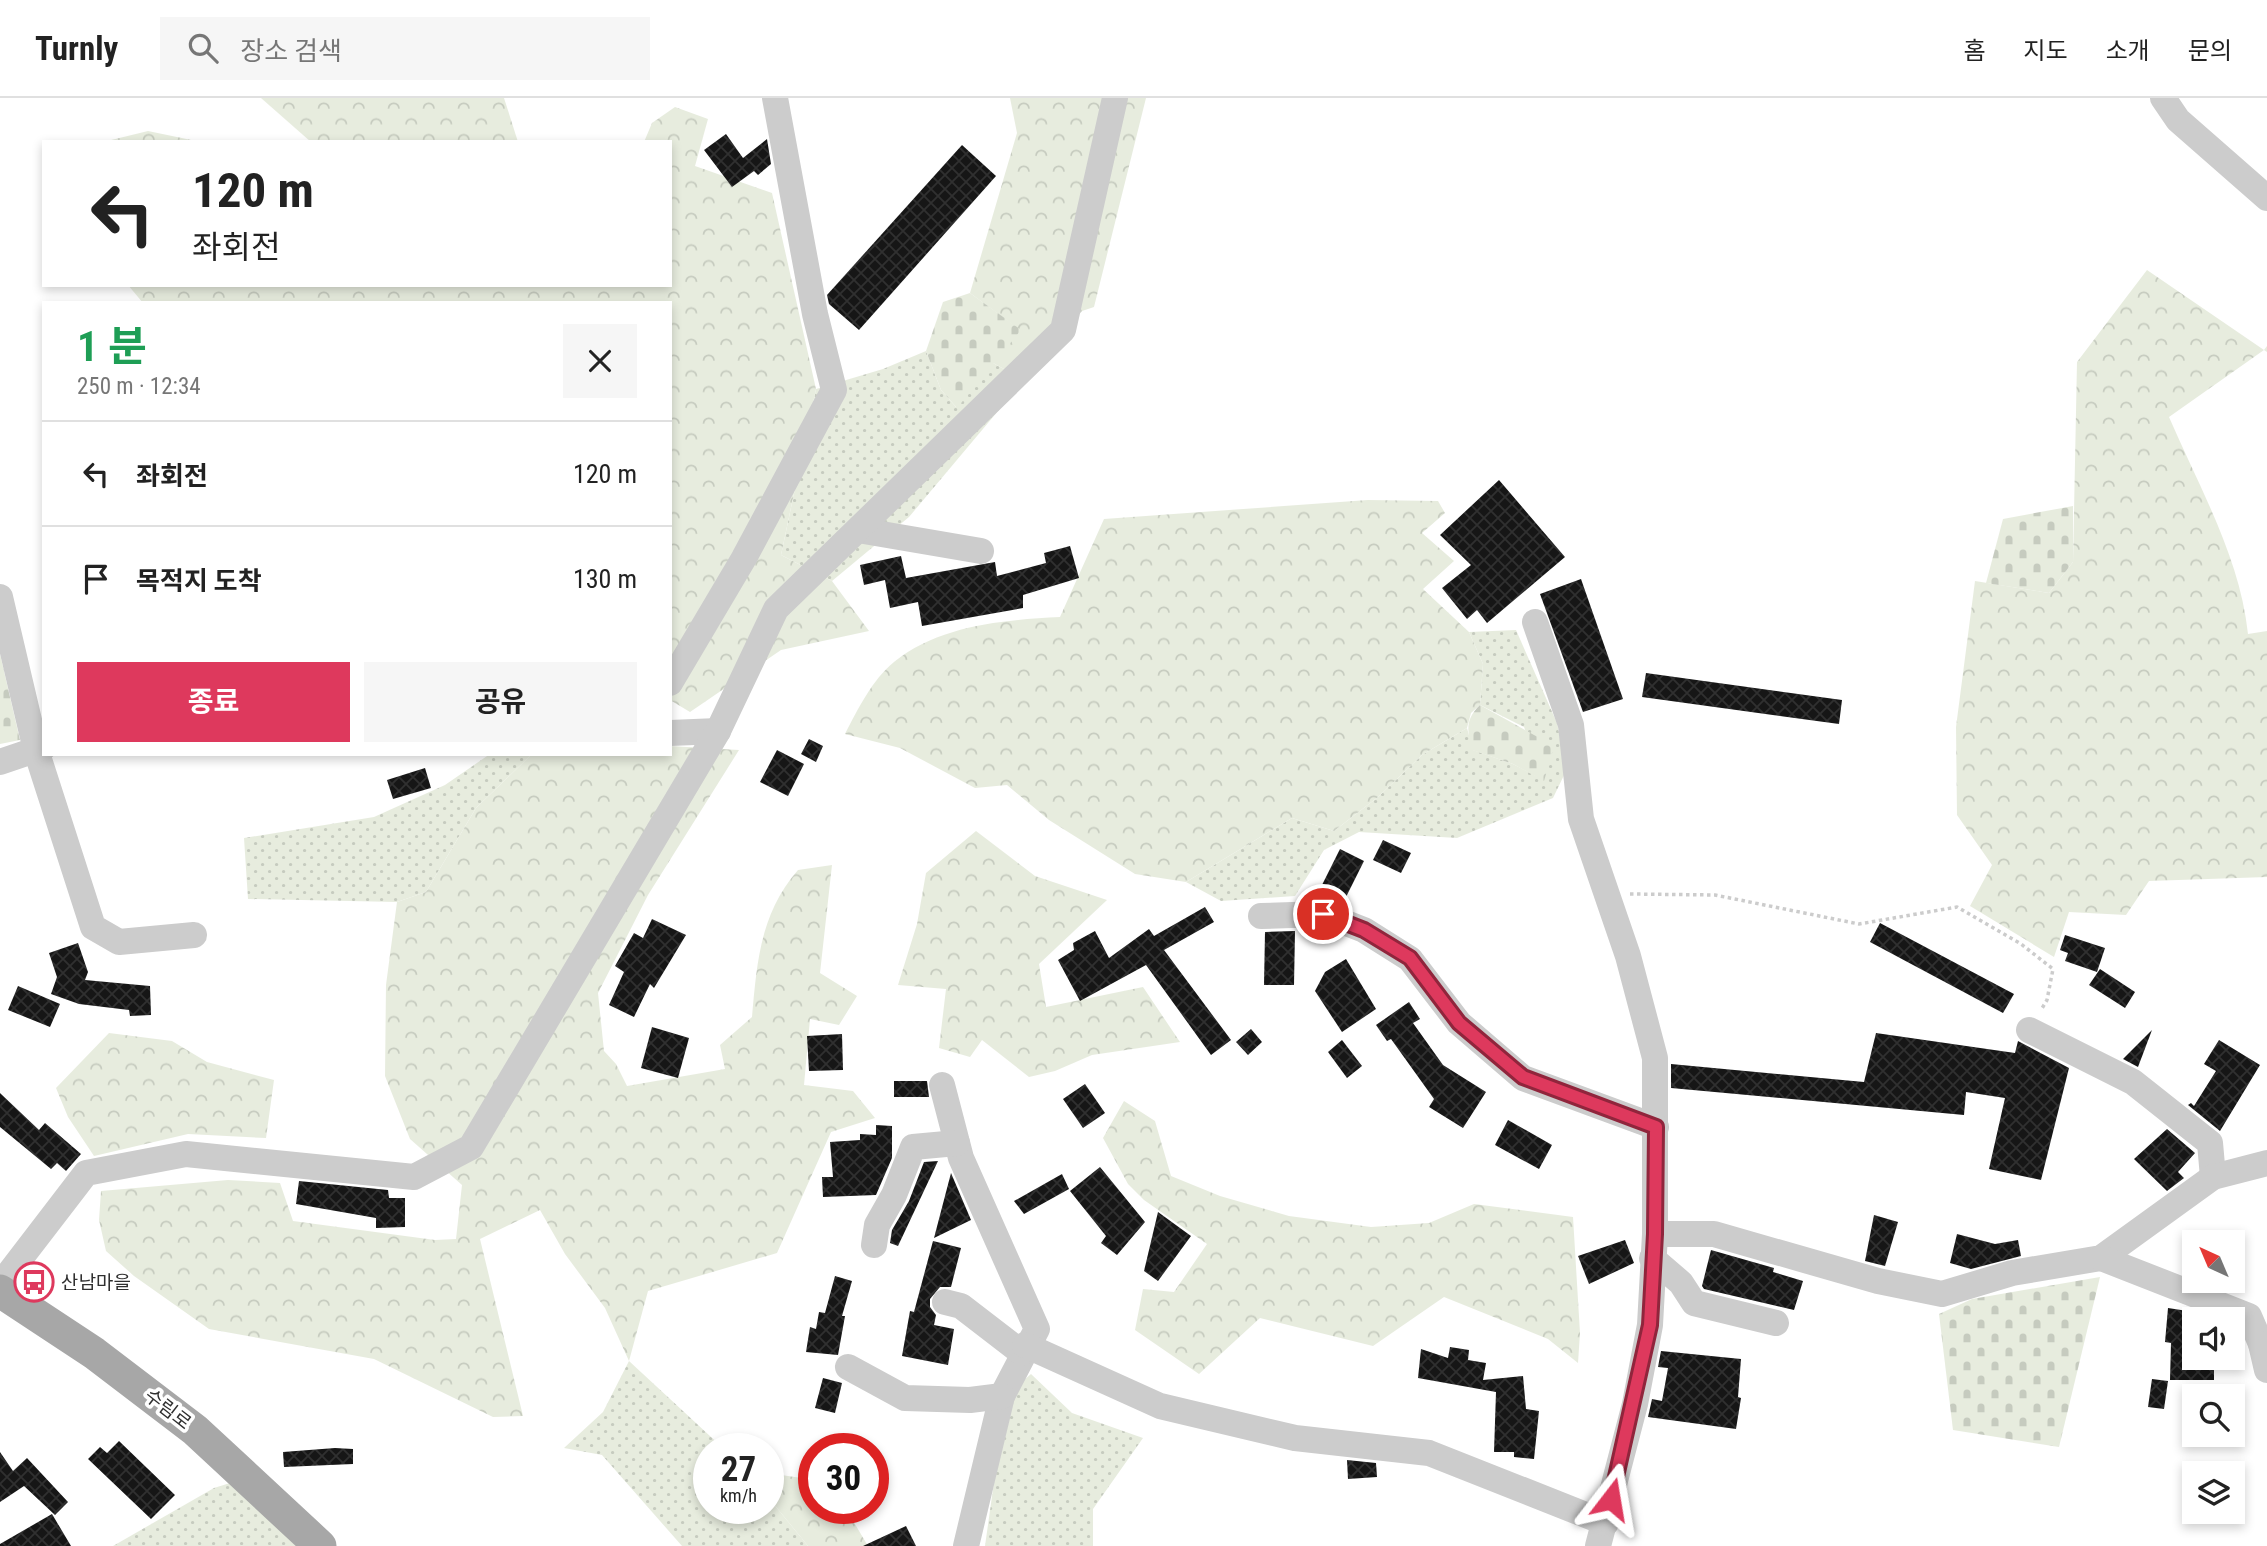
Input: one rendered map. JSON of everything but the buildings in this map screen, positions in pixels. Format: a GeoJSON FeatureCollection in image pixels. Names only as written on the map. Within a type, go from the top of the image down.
{"type":"FeatureCollection","features":[{"type":"Feature","properties":{"kind":"main road","name":"수림로"},"geometry":{"type":"LineString","coordinates":[[0,1291],[94,1353],[195,1430],[320,1546]]}},
{"type":"Feature","properties":{"kind":"street"},"geometry":{"type":"LineString","coordinates":[[672,681],[744,558],[834,390],[815,314],[775,98]]}},
{"type":"Feature","properties":{"kind":"street"},"geometry":{"type":"LineString","coordinates":[[0,1285],[86,1173],[186,1154],[414,1177],[471,1147],[718,731],[776,609],[1063,330],[1115,98]]}},
{"type":"Feature","properties":{"kind":"street"},"geometry":{"type":"LineString","coordinates":[[2163,98],[2178,120],[2267,198]]}},
{"type":"Feature","properties":{"kind":"street"},"geometry":{"type":"LineString","coordinates":[[858,530],[981,551]]}},
{"type":"Feature","properties":{"kind":"street"},"geometry":{"type":"LineString","coordinates":[[0,762],[40,749],[2,613]]}},
{"type":"Feature","properties":{"kind":"street"},"geometry":{"type":"LineString","coordinates":[[946,1303],[961,1307],[1024,1349],[1160,1406],[1295,1438],[1429,1453],[1602,1534],[1650,1325],[1656,1127],[1654,1058],[1628,956],[1581,820],[1571,725],[1535,622]]}},
{"type":"Feature","properties":{"kind":"street"},"geometry":{"type":"LineString","coordinates":[[672,733],[718,731]]}},
{"type":"Feature","properties":{"kind":"street"},"geometry":{"type":"LineString","coordinates":[[42,756],[93,927],[118,942],[194,935]]}},
{"type":"Feature","properties":{"kind":"street"},"geometry":{"type":"LineString","coordinates":[[1261,916],[1323,914],[1364,930],[1410,958],[1459,1023],[1523,1077],[1656,1127]]}},
{"type":"Feature","properties":{"kind":"street"},"geometry":{"type":"LineString","coordinates":[[2029,1030],[2133,1082],[2210,1143],[2213,1177]]}},
{"type":"Feature","properties":{"kind":"street"},"geometry":{"type":"LineString","coordinates":[[942,1085],[957,1143],[1037,1329],[1024,1349],[1002,1396],[966,1546]]}},
{"type":"Feature","properties":{"kind":"street"},"geometry":{"type":"LineString","coordinates":[[874,1245],[877,1225],[894,1195],[913,1147],[957,1143]]}},
{"type":"Feature","properties":{"kind":"street"},"geometry":{"type":"LineString","coordinates":[[1654,1246],[1714,1234],[1878,1281],[1942,1294],[2012,1273],[2101,1258],[2213,1177],[2267,1163]]}},
{"type":"Feature","properties":{"kind":"street"},"geometry":{"type":"LineString","coordinates":[[1654,1246],[1694,1303],[1776,1323]]}},
{"type":"Feature","properties":{"kind":"street"},"geometry":{"type":"LineString","coordinates":[[2101,1258],[2249,1316],[2264,1343],[2267,1370]]}},
{"type":"Feature","properties":{"kind":"street"},"geometry":{"type":"LineString","coordinates":[[848,1367],[905,1398],[970,1400],[1002,1396]]}},
{"type":"Feature","properties":{"kind":"path"},"geometry":{"type":"LineString","coordinates":[[1607,895],[1650,892],[1715,895],[1859,924],[1957,907],[2021,944],[2053,969],[2047,1000],[2029,1030]]}},
{"type":"Feature","properties":{"kind":"green space"},"geometry":{"type":"Polygon","coordinates":[[[261,98],[504,98],[517,140],[309,140],[261,98]]]}},
{"type":"Feature","properties":{"kind":"green space"},"geometry":{"type":"Polygon","coordinates":[[[1010,98],[1146,98],[1094,307],[1082,311],[1024,380],[993,363],[1020,330],[970,293],[1017,133],[1010,98]]]}},
{"type":"Feature","properties":{"kind":"green space"},"geometry":{"type":"Polygon","coordinates":[[[675,107],[708,119],[695,166],[772,193],[816,389],[781,555],[832,581],[869,631],[781,650],[690,712],[672,701],[672,301],[141,301],[130,287],[672,287],[672,140],[645,140],[652,123],[675,107]]]}},
{"type":"Feature","properties":{"kind":"green space"},"geometry":{"type":"Polygon","coordinates":[[[148,131],[191,140],[111,140],[148,131]]]}},
{"type":"Feature","properties":{"kind":"green space"},"geometry":{"type":"Polygon","coordinates":[[[2147,270],[2264,350],[2169,417],[2227,550],[2244,605],[2248,634],[2267,631],[2267,877],[2149,881],[2126,915],[2069,912],[2054,957],[1970,906],[1992,865],[1957,815],[1956,727],[1975,581],[2049,593],[2073,562],[2077,362],[2147,270]]]}},
{"type":"Feature","properties":{"kind":"green space"},"geometry":{"type":"Polygon","coordinates":[[[970,293],[1021,330],[957,408],[941,390],[926,351],[943,302],[970,293]]]}},
{"type":"Feature","properties":{"kind":"green space"},"geometry":{"type":"Polygon","coordinates":[[[926,351],[941,390],[956,407],[993,363],[1024,380],[909,517],[832,581],[781,555],[816,389],[883,369],[926,351]]]}},
{"type":"Feature","properties":{"kind":"green space"},"geometry":{"type":"Polygon","coordinates":[[[1368,500],[1438,501],[1445,513],[1422,533],[1454,561],[1423,589],[1469,632],[1483,664],[1480,705],[1471,713],[1467,728],[1422,755],[1378,797],[1334,831],[1292,818],[1186,882],[1135,874],[1049,820],[1007,785],[975,788],[900,748],[845,734],[879,677],[894,662],[912,650],[952,632],[973,627],[1060,617],[1104,519],[1368,500]]]}},
{"type":"Feature","properties":{"kind":"green space"},"geometry":{"type":"Polygon","coordinates":[[[2073,506],[2073,562],[2049,593],[1986,583],[2003,519],[2073,506]]]}},
{"type":"Feature","properties":{"kind":"green space"},"geometry":{"type":"Polygon","coordinates":[[[1516,630],[1557,723],[1567,769],[1553,798],[1457,838],[1359,832],[1324,850],[1295,896],[1221,901],[1186,882],[1292,818],[1334,831],[1378,797],[1422,755],[1467,728],[1473,750],[1513,764],[1544,780],[1524,727],[1480,705],[1483,664],[1469,632],[1516,630]]]}},
{"type":"Feature","properties":{"kind":"green space"},"geometry":{"type":"Polygon","coordinates":[[[0,654],[20,740],[0,744],[0,654]]]}},
{"type":"Feature","properties":{"kind":"green space"},"geometry":{"type":"Polygon","coordinates":[[[1480,705],[1554,746],[1544,781],[1513,764],[1472,750],[1468,726],[1480,705]]]}},
{"type":"Feature","properties":{"kind":"green space"},"geometry":{"type":"Polygon","coordinates":[[[672,746],[739,750],[648,895],[598,993],[604,1051],[616,1064],[627,1086],[725,1069],[720,1045],[752,1017],[759,958],[775,904],[798,870],[832,865],[820,973],[857,996],[839,1025],[810,1019],[804,1085],[853,1091],[875,1118],[831,1132],[777,1253],[648,1291],[629,1361],[605,1308],[565,1254],[540,1210],[480,1239],[523,1416],[493,1417],[374,1359],[209,1329],[134,1276],[106,1251],[99,1220],[101,1191],[228,1180],[280,1183],[293,1221],[435,1240],[456,1239],[462,1185],[410,1139],[385,1076],[386,985],[397,902],[426,892],[476,808],[530,756],[672,756],[672,746]]]}},
{"type":"Feature","properties":{"kind":"green space"},"geometry":{"type":"Polygon","coordinates":[[[487,756],[530,756],[476,808],[426,892],[397,902],[248,899],[244,838],[374,817],[445,785],[487,756]]]}},
{"type":"Feature","properties":{"kind":"green space"},"geometry":{"type":"Polygon","coordinates":[[[976,831],[1035,876],[1107,900],[1039,964],[1046,1007],[1143,987],[1180,1042],[1092,1055],[1055,1071],[1029,1077],[982,1040],[970,1057],[939,1048],[946,989],[898,985],[917,924],[926,873],[976,831]]]}},
{"type":"Feature","properties":{"kind":"green space"},"geometry":{"type":"Polygon","coordinates":[[[109,1033],[172,1041],[207,1062],[274,1080],[266,1138],[188,1134],[94,1156],[68,1117],[56,1088],[109,1033]]]}},
{"type":"Feature","properties":{"kind":"green space"},"geometry":{"type":"Polygon","coordinates":[[[1124,1101],[1155,1121],[1171,1176],[1220,1196],[1289,1216],[1371,1227],[1429,1223],[1474,1204],[1573,1217],[1580,1333],[1578,1363],[1548,1339],[1444,1297],[1373,1346],[1260,1318],[1199,1374],[1135,1330],[1143,1289],[1174,1292],[1207,1244],[1144,1200],[1128,1184],[1103,1138],[1124,1101]]]}},
{"type":"Feature","properties":{"kind":"green space"},"geometry":{"type":"Polygon","coordinates":[[[2100,1277],[2059,1447],[1953,1430],[1939,1314],[1972,1299],[2100,1277]]]}},
{"type":"Feature","properties":{"kind":"green space"},"geometry":{"type":"Polygon","coordinates":[[[629,1361],[707,1433],[693,1433],[693,1524],[784,1524],[784,1517],[808,1546],[682,1546],[602,1455],[564,1448],[603,1412],[629,1361]]]}},
{"type":"Feature","properties":{"kind":"green space"},"geometry":{"type":"Polygon","coordinates":[[[1031,1374],[1072,1413],[1143,1438],[1093,1509],[1093,1546],[985,1546],[994,1482],[1017,1386],[1031,1374]]]}},
{"type":"Feature","properties":{"kind":"green space"},"geometry":{"type":"Polygon","coordinates":[[[784,1475],[798,1478],[798,1524],[855,1524],[868,1546],[808,1546],[784,1517],[784,1475]]]}},
{"type":"Feature","properties":{"kind":"green space"},"geometry":{"type":"Polygon","coordinates":[[[230,1483],[298,1546],[113,1546],[214,1488],[230,1483]]]}},
{"type":"Feature","properties":{"kind":"place","name":"산남마을"},"geometry":{"type":"Point","coordinates":[34,1282]}},
{"type":"Feature","properties":{"kind":"route"},"geometry":{"type":"LineString","coordinates":[[1323,914],[1364,930],[1410,958],[1459,1023],[1523,1077],[1656,1127],[1655,1234],[1650,1325],[1611,1499]]}}]}
